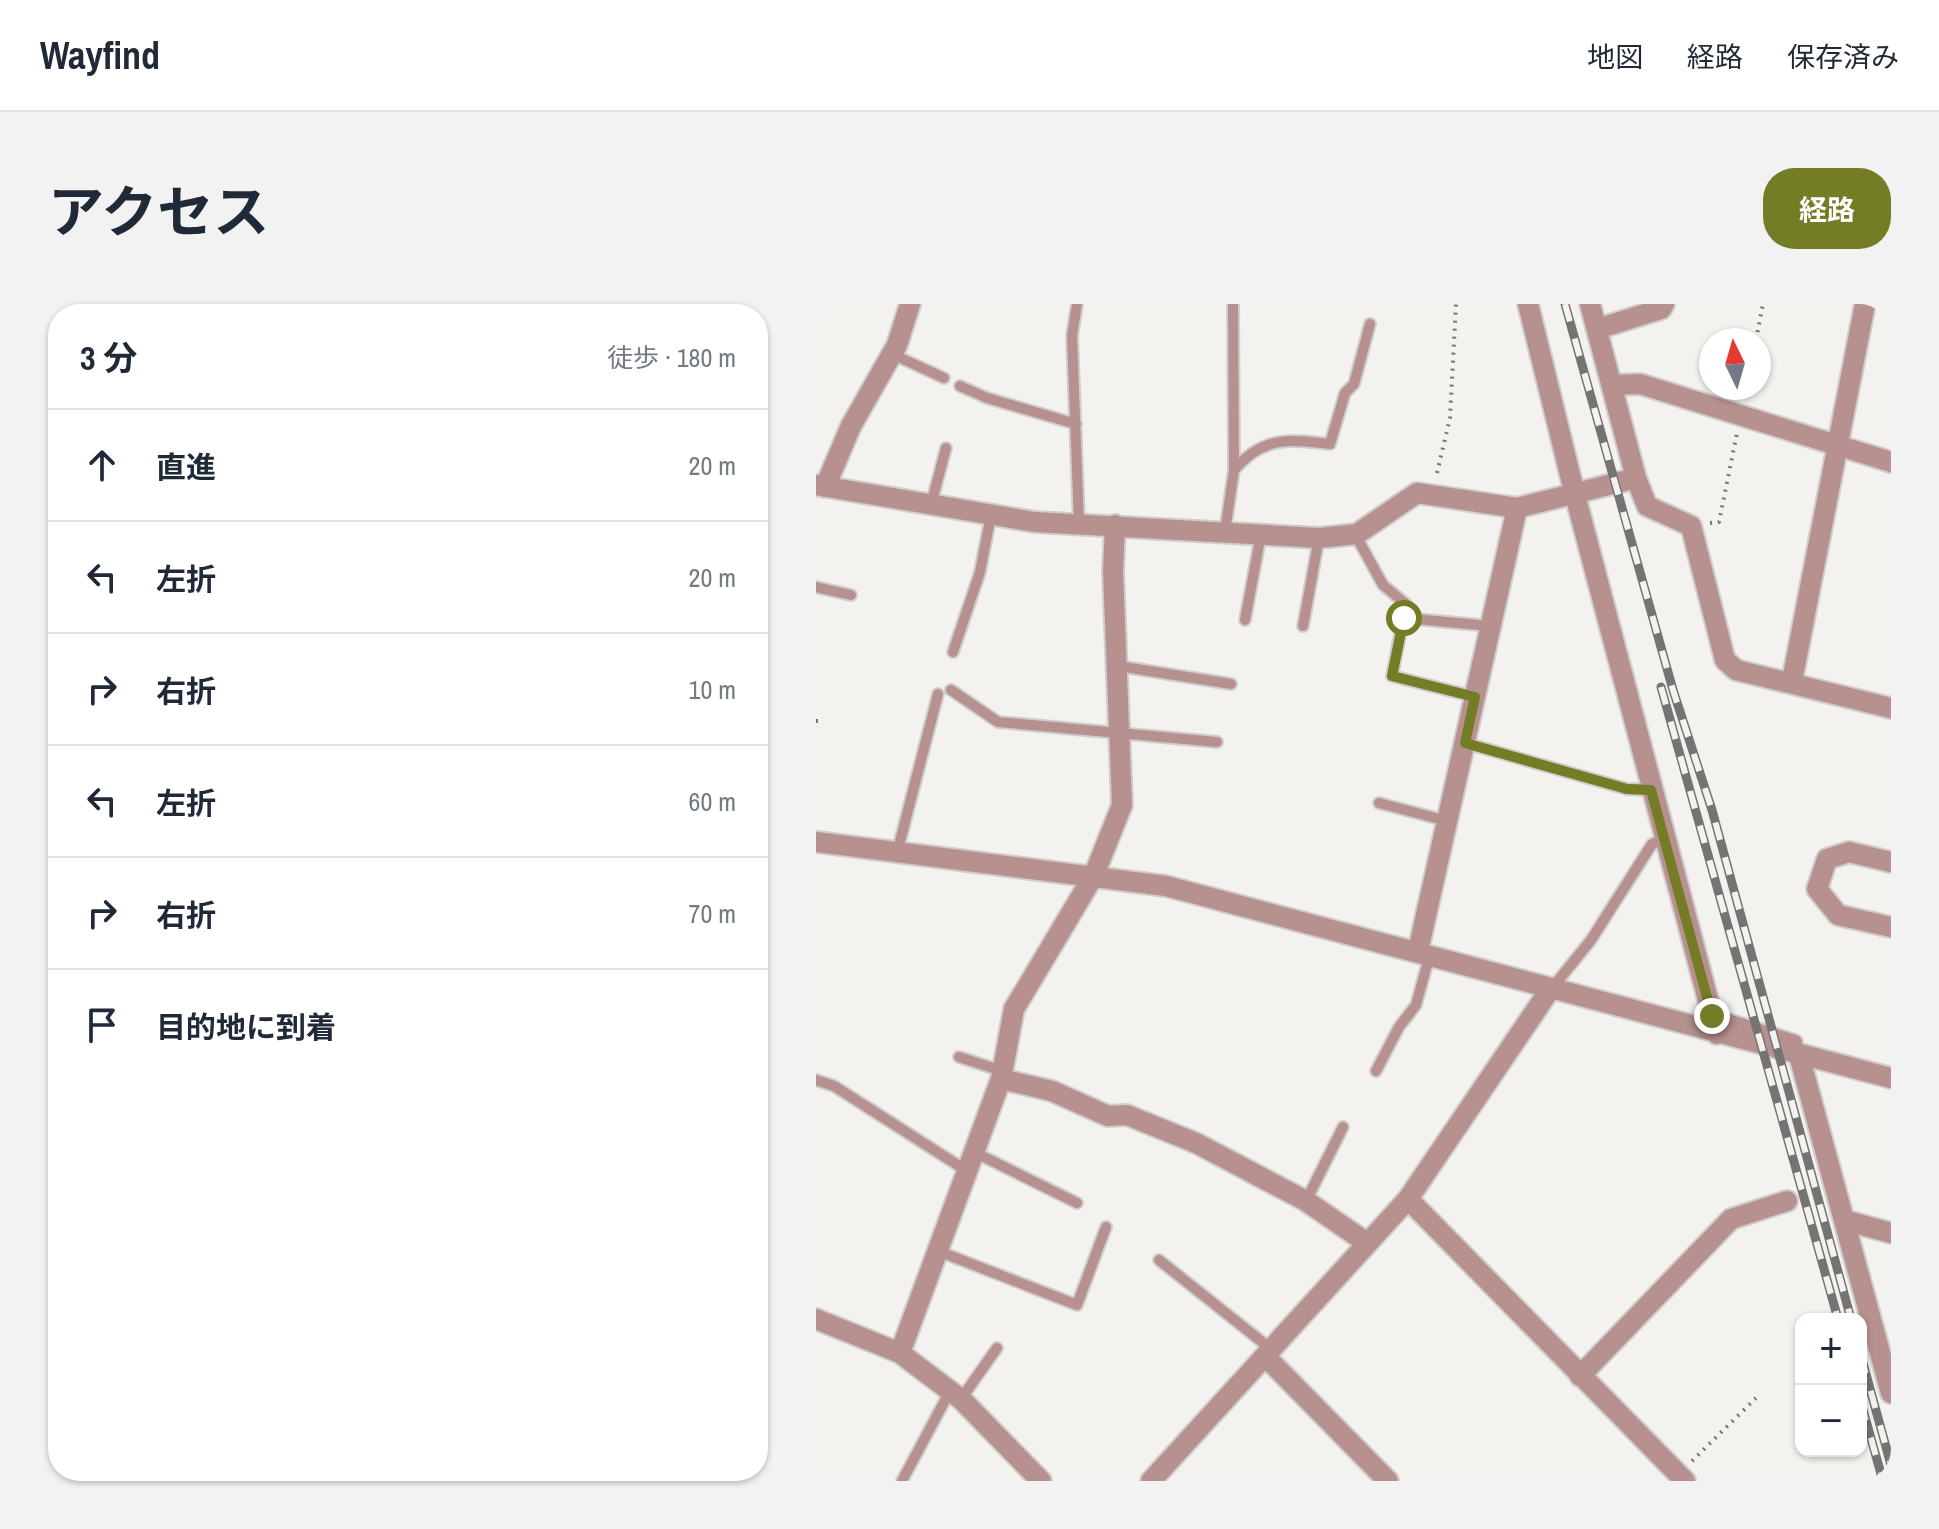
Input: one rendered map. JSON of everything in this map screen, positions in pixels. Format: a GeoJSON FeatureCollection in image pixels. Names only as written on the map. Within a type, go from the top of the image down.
{"type":"FeatureCollection","features":[{"type":"Feature","properties":{"kind":"street"},"geometry":{"type":"LineString","coordinates":[[910,304],[892,354],[820,486],[991,515],[1079,524],[1319,538],[1355,534],[1417,493],[1517,508],[1574,491],[1636,478]]}},
{"type":"Feature","properties":{"kind":"street"},"geometry":{"type":"LineString","coordinates":[[1528,304],[1714,1025]]}},
{"type":"Feature","properties":{"kind":"street"},"geometry":{"type":"LineString","coordinates":[[1590,304],[1636,478],[1647,506],[1691,526],[1725,660],[1736,670],[1792,681],[1891,708]]}},
{"type":"Feature","properties":{"kind":"street"},"geometry":{"type":"LineString","coordinates":[[1597,329],[1661,309],[1664,304]]}},
{"type":"Feature","properties":{"kind":"street"},"geometry":{"type":"LineString","coordinates":[[1792,681],[1865,304]]}},
{"type":"Feature","properties":{"kind":"street"},"geometry":{"type":"LineString","coordinates":[[1612,385],[1640,384],[1891,462]]}},
{"type":"Feature","properties":{"kind":"street"},"geometry":{"type":"LineString","coordinates":[[1424,953],[1447,821],[1517,508]]}},
{"type":"Feature","properties":{"kind":"street"},"geometry":{"type":"LineString","coordinates":[[900,1353],[1001,1075],[1014,1009],[1094,875],[1122,805],[1113,571],[1115,525]]}},
{"type":"Feature","properties":{"kind":"street"},"geometry":{"type":"LineString","coordinates":[[816,842],[1166,886],[1714,1025],[1891,1078]]}},
{"type":"Feature","properties":{"kind":"street"},"geometry":{"type":"LineString","coordinates":[[1891,862],[1849,852],[1827,859],[1817,889],[1838,915],[1891,927]]}},
{"type":"Feature","properties":{"kind":"street"},"geometry":{"type":"LineString","coordinates":[[1151,1481],[1408,1199],[1554,985]]}},
{"type":"Feature","properties":{"kind":"street"},"geometry":{"type":"LineString","coordinates":[[1797,1048],[1889,1382]]}},
{"type":"Feature","properties":{"kind":"street"},"geometry":{"type":"LineString","coordinates":[[1001,1075],[1052,1091],[1108,1116],[1127,1115],[1196,1143],[1306,1201],[1367,1243]]}},
{"type":"Feature","properties":{"kind":"street"},"geometry":{"type":"LineString","coordinates":[[1408,1199],[1682,1478]]}},
{"type":"Feature","properties":{"kind":"street"},"geometry":{"type":"LineString","coordinates":[[1580,1376],[1731,1219],[1787,1201]]}},
{"type":"Feature","properties":{"kind":"street"},"geometry":{"type":"LineString","coordinates":[[1844,1220],[1891,1233]]}},
{"type":"Feature","properties":{"kind":"street"},"geometry":{"type":"LineString","coordinates":[[816,1319],[900,1353],[955,1395],[1041,1481]]}},
{"type":"Feature","properties":{"kind":"street"},"geometry":{"type":"LineString","coordinates":[[1268,1353],[1388,1481]]}},
{"type":"Feature","properties":{"kind":"lane"},"geometry":{"type":"LineString","coordinates":[[1077,304],[1072,336],[1079,524]]}},
{"type":"Feature","properties":{"kind":"lane"},"geometry":{"type":"LineString","coordinates":[[1225,531],[1234,470],[1233,304]]}},
{"type":"Feature","properties":{"kind":"lane"},"geometry":{"type":"LineString","coordinates":[[1234,470],[1261,444],[1283,441],[1330,444],[1345,393],[1354,384],[1370,324]]}},
{"type":"Feature","properties":{"kind":"lane"},"geometry":{"type":"LineString","coordinates":[[892,354],[944,378]]}},
{"type":"Feature","properties":{"kind":"lane"},"geometry":{"type":"LineString","coordinates":[[960,386],[987,398],[1076,424]]}},
{"type":"Feature","properties":{"kind":"lane"},"geometry":{"type":"LineString","coordinates":[[931,505],[946,448]]}},
{"type":"Feature","properties":{"kind":"lane"},"geometry":{"type":"LineString","coordinates":[[953,652],[980,572],[991,515]]}},
{"type":"Feature","properties":{"kind":"lane"},"geometry":{"type":"LineString","coordinates":[[1245,620],[1261,534]]}},
{"type":"Feature","properties":{"kind":"lane"},"geometry":{"type":"LineString","coordinates":[[1355,534],[1383,585],[1406,604],[1392,676],[1475,697]]}},
{"type":"Feature","properties":{"kind":"lane"},"geometry":{"type":"LineString","coordinates":[[1303,626],[1319,538]]}},
{"type":"Feature","properties":{"kind":"lane"},"geometry":{"type":"LineString","coordinates":[[816,587],[851,595]]}},
{"type":"Feature","properties":{"kind":"lane"},"geometry":{"type":"LineString","coordinates":[[1404,618],[1490,626]]}},
{"type":"Feature","properties":{"kind":"lane"},"geometry":{"type":"LineString","coordinates":[[1118,666],[1231,684]]}},
{"type":"Feature","properties":{"kind":"lane"},"geometry":{"type":"LineString","coordinates":[[951,690],[998,722],[1217,742]]}},
{"type":"Feature","properties":{"kind":"lane"},"geometry":{"type":"LineString","coordinates":[[897,853],[938,694]]}},
{"type":"Feature","properties":{"kind":"lane"},"geometry":{"type":"LineString","coordinates":[[1465,743],[1627,789],[1651,790]]}},
{"type":"Feature","properties":{"kind":"lane"},"geometry":{"type":"LineString","coordinates":[[1379,803],[1447,821]]}},
{"type":"Feature","properties":{"kind":"lane"},"geometry":{"type":"LineString","coordinates":[[1554,985],[1591,940],[1652,844],[1664,839]]}},
{"type":"Feature","properties":{"kind":"lane"},"geometry":{"type":"LineString","coordinates":[[1376,1071],[1399,1027],[1416,1005],[1424,953]]}},
{"type":"Feature","properties":{"kind":"lane"},"geometry":{"type":"LineString","coordinates":[[959,1057],[1001,1075]]}},
{"type":"Feature","properties":{"kind":"lane"},"geometry":{"type":"LineString","coordinates":[[816,1080],[834,1086],[970,1162],[1077,1203]]}},
{"type":"Feature","properties":{"kind":"lane"},"geometry":{"type":"LineString","coordinates":[[1306,1201],[1343,1127]]}},
{"type":"Feature","properties":{"kind":"lane"},"geometry":{"type":"LineString","coordinates":[[938,1251],[1077,1305],[1106,1227]]}},
{"type":"Feature","properties":{"kind":"lane"},"geometry":{"type":"LineString","coordinates":[[1159,1260],[1268,1353]]}},
{"type":"Feature","properties":{"kind":"lane"},"geometry":{"type":"LineString","coordinates":[[902,1481],[955,1395],[997,1348]]}},
{"type":"Feature","properties":{"kind":"path"},"geometry":{"type":"LineString","coordinates":[[1432,495],[1450,418],[1456,304]]}},
{"type":"Feature","properties":{"kind":"path"},"geometry":{"type":"LineString","coordinates":[[1758,328],[1763,304]]}},
{"type":"Feature","properties":{"kind":"path"},"geometry":{"type":"LineString","coordinates":[[1691,526],[1719,522],[1741,415]]}},
{"type":"Feature","properties":{"kind":"path"},"geometry":{"type":"LineString","coordinates":[[816,721],[823,721]]}},
{"type":"Feature","properties":{"kind":"path"},"geometry":{"type":"LineString","coordinates":[[1682,1478],[1756,1398]]}},
{"type":"Feature","properties":{"kind":"railway"},"geometry":{"type":"LineString","coordinates":[[1565,304],[1673,690],[1712,810],[1849,1313]]}},
{"type":"Feature","properties":{"kind":"railway"},"geometry":{"type":"LineString","coordinates":[[1661,687],[1836,1313]]}},
{"type":"Feature","properties":{"kind":"railway"},"geometry":{"type":"LineString","coordinates":[[1867,1378],[1891,1465]]}},
{"type":"Feature","properties":{"kind":"railway"},"geometry":{"type":"LineString","coordinates":[[1867,1424],[1883,1481]]}},
{"type":"Feature","properties":{"kind":"route"},"geometry":{"type":"LineString","coordinates":[[1404,618],[1392,676],[1475,697],[1465,743],[1627,789],[1651,790],[1712,1016]]}}]}
